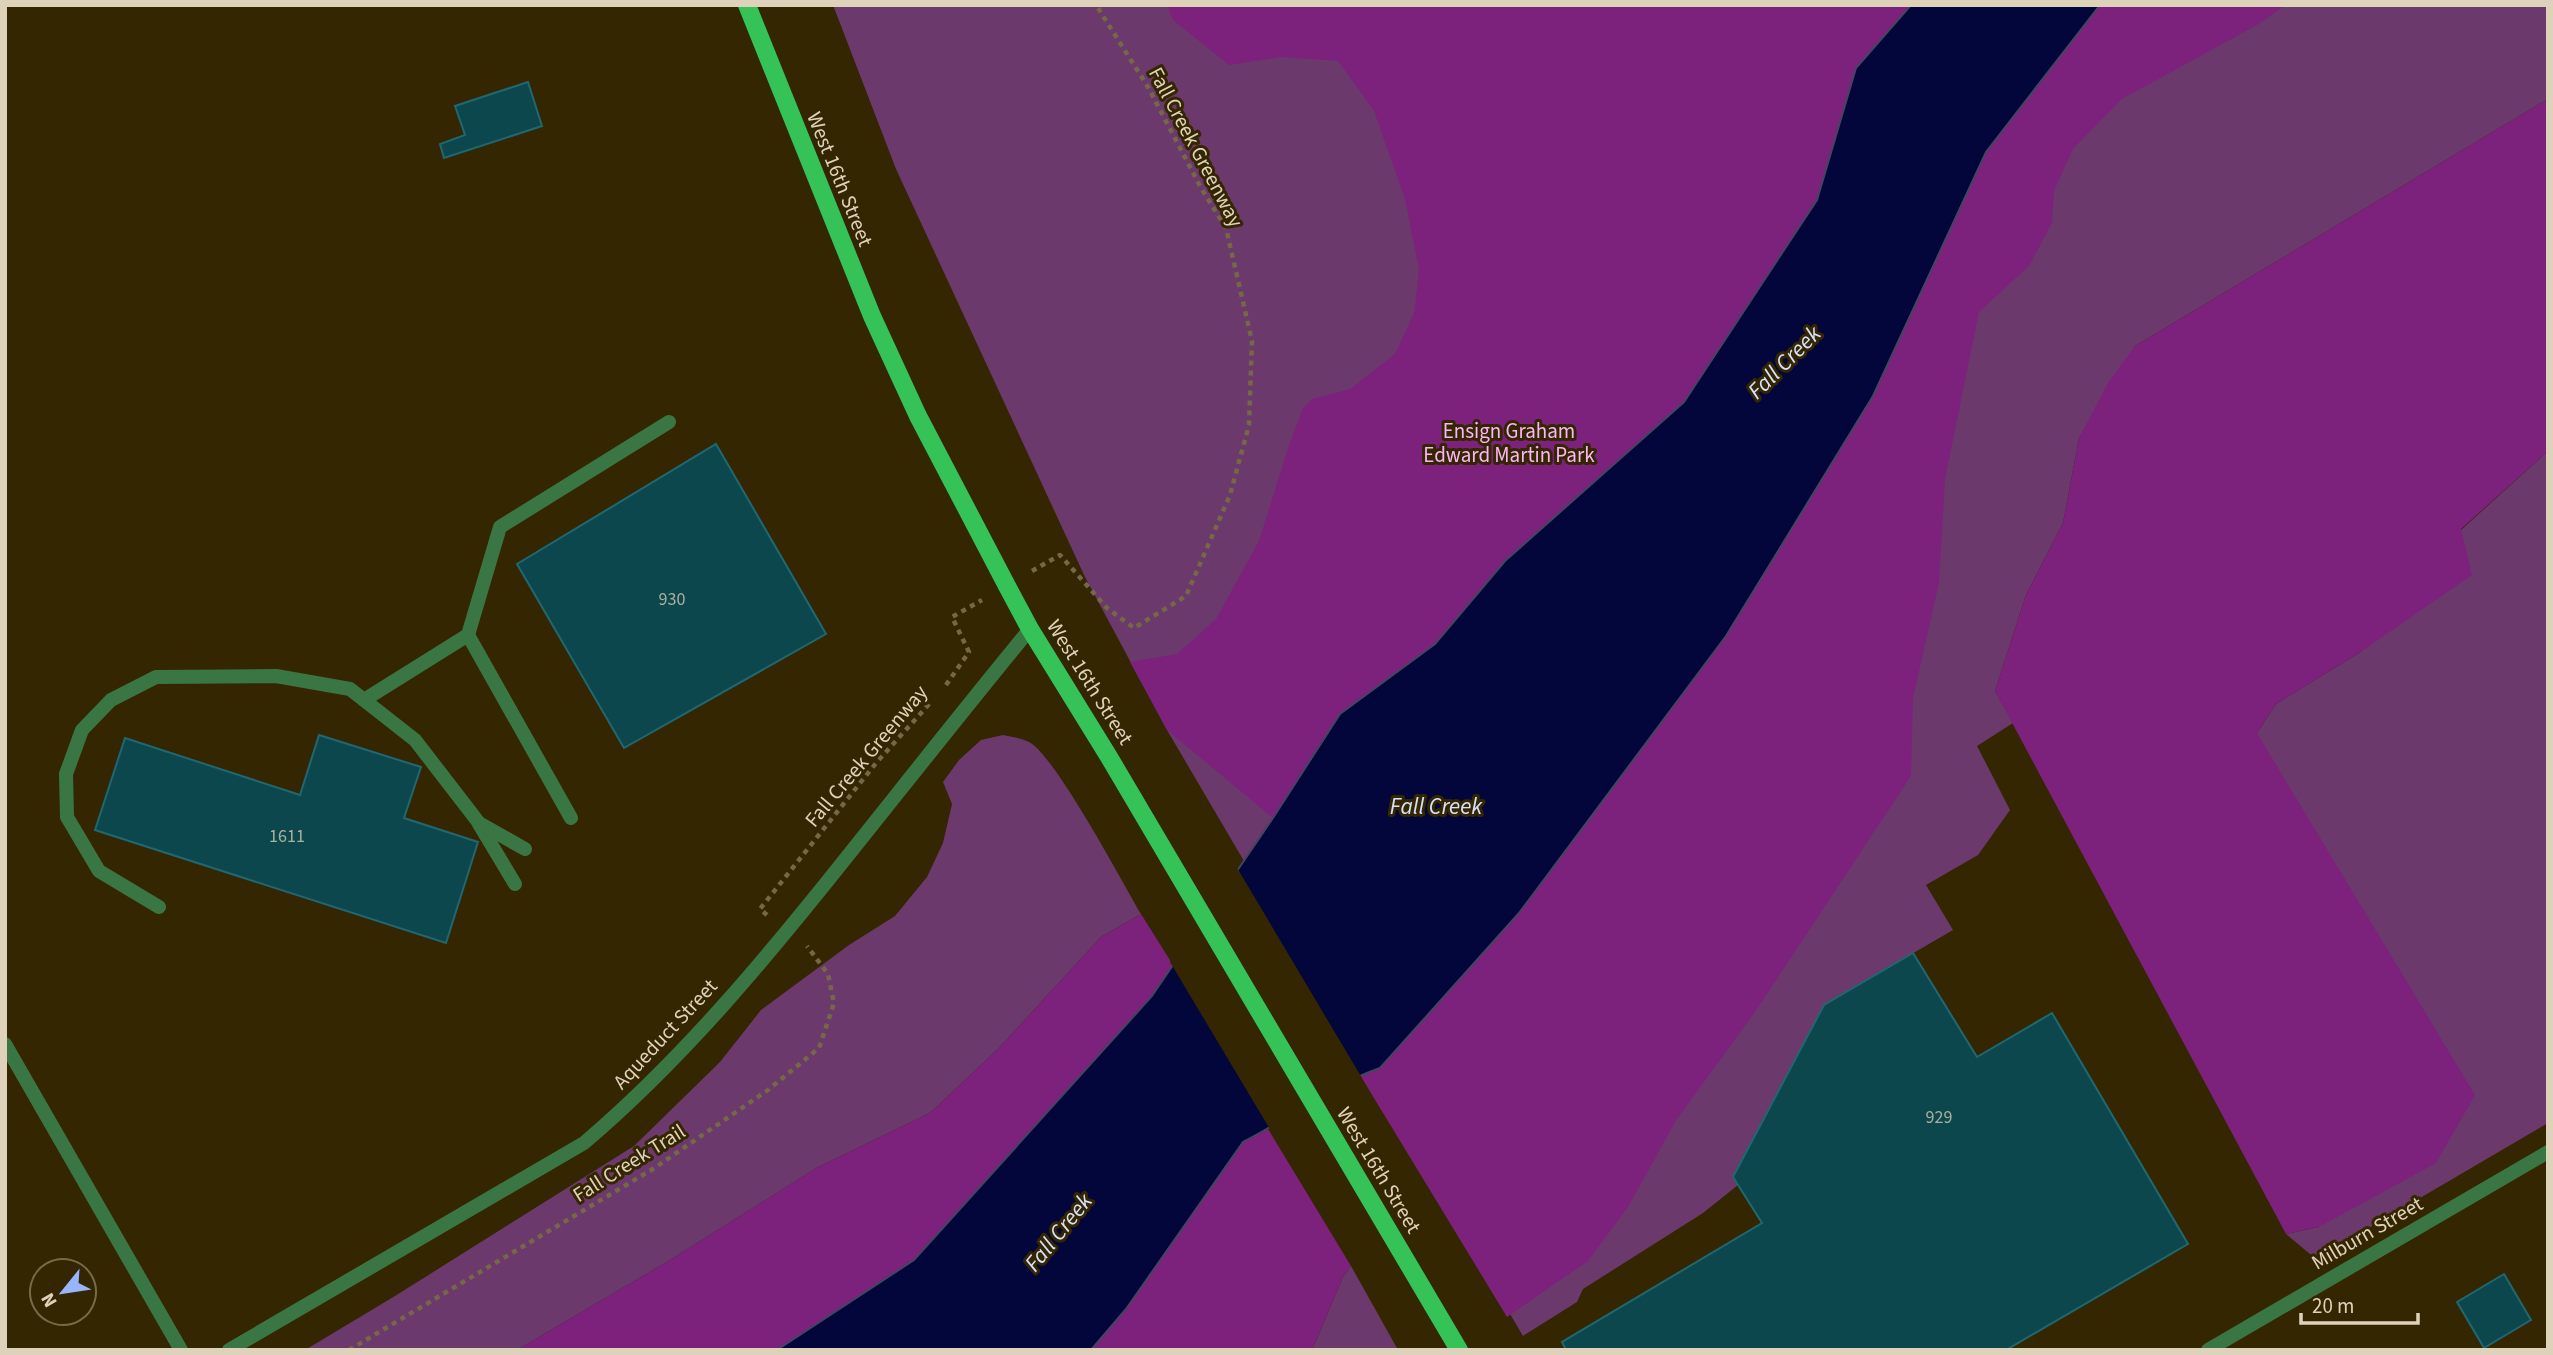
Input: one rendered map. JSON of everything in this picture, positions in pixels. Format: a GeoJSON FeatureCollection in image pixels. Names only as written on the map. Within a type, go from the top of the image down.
{"type":"FeatureCollection","features":[{"type":"Feature","properties":{"kind":"main road","name":"West 16th Street"},"geometry":{"type":"LineString","coordinates":[[747,5],[872,317],[923,427],[1030,629],[1109,757],[1460,1350]]}},
{"type":"Feature","properties":{"kind":"street"},"geometry":{"type":"LineString","coordinates":[[364,700],[468,635],[500,527],[669,422]]}},
{"type":"Feature","properties":{"kind":"street","name":"Aqueduct Street"},"geometry":{"type":"LineString","coordinates":[[229,1350],[584,1143],[629,1104],[698,1034],[789,930],[1030,629]]}},
{"type":"Feature","properties":{"kind":"street"},"geometry":{"type":"LineString","coordinates":[[468,635],[571,818]]}},
{"type":"Feature","properties":{"kind":"street"},"geometry":{"type":"LineString","coordinates":[[159,907],[99,871],[67,817],[66,774],[82,730],[111,700],[156,677],[276,676],[349,689],[415,740],[479,823],[515,884]]}},
{"type":"Feature","properties":{"kind":"street"},"geometry":{"type":"LineString","coordinates":[[479,823],[525,849]]}},
{"type":"Feature","properties":{"kind":"street"},"geometry":{"type":"LineString","coordinates":[[5,1044],[181,1350]]}},
{"type":"Feature","properties":{"kind":"street","name":"Milburn Street"},"geometry":{"type":"LineString","coordinates":[[2208,1350],[2548,1152]]}},
{"type":"Feature","properties":{"kind":"path","name":"Fall Creek Greenway"},"geometry":{"type":"LineString","coordinates":[[1060,555],[1107,608],[1134,628],[1186,596],[1230,495],[1249,425],[1252,341],[1226,228],[1201,188],[1148,87],[1096,5]]}},
{"type":"Feature","properties":{"kind":"path","name":"Fall Creek Greenway"},"geometry":{"type":"LineString","coordinates":[[760,909],[876,764],[938,695],[970,652],[952,617]]}},
{"type":"Feature","properties":{"kind":"path","name":"Fall Creek Trail"},"geometry":{"type":"LineString","coordinates":[[349,1350],[653,1169],[768,1090],[819,1048],[834,1003],[828,974],[806,945]]}},
{"type":"Feature","properties":{"kind":"green space","name":"Ensign Graham Edward Martin Park"},"geometry":{"type":"Polygon","coordinates":[[[833,5],[2548,5],[2548,99],[2135,346],[2079,438],[2063,523],[2026,595],[1995,691],[2013,723],[1977,746],[2010,810],[1978,855],[1926,885],[1953,930],[1824,1005],[1733,1177],[1738,1185],[1703,1213],[1583,1289],[1577,1302],[1523,1336],[1167,730],[1085,577],[896,169],[833,5]]]}},
{"type":"Feature","properties":{"kind":"green space"},"geometry":{"type":"Polygon","coordinates":[[[1167,5],[1911,5],[1856,68],[1817,200],[1684,402],[1505,561],[1435,644],[1340,714],[1273,818],[1167,730],[1130,662],[1177,654],[1216,619],[1259,541],[1303,408],[1312,399],[1350,389],[1395,354],[1414,313],[1419,270],[1405,199],[1374,111],[1338,61],[1281,57],[1229,65],[1173,20],[1167,5]]]}},
{"type":"Feature","properties":{"kind":"green space"},"geometry":{"type":"Polygon","coordinates":[[[2100,5],[2286,5],[2257,25],[2122,99],[2073,149],[2054,191],[2052,223],[2029,266],[1979,312],[1945,479],[1939,583],[1913,698],[1911,776],[1755,1012],[1677,1119],[1628,1207],[1588,1261],[1507,1317],[1360,1075],[1380,1068],[1519,913],[1726,636],[1873,396],[1986,152],[2100,5]]]}},
{"type":"Feature","properties":{"kind":"green space"},"geometry":{"type":"Polygon","coordinates":[[[2548,99],[2548,451],[2461,529],[2472,575],[2362,651],[2276,704],[2257,733],[2475,1095],[2436,1163],[2319,1227],[2286,1234],[1995,691],[2026,595],[2063,523],[2079,438],[2108,383],[2135,346],[2548,99]]]}},
{"type":"Feature","properties":{"kind":"green space"},"geometry":{"type":"Polygon","coordinates":[[[2548,451],[2548,1123],[2316,1259],[2286,1234],[2319,1227],[2257,733],[2276,704],[2362,651],[2461,530],[2548,451]]]}},
{"type":"Feature","properties":{"kind":"green space"},"geometry":{"type":"Polygon","coordinates":[[[1003,735],[1029,742],[1055,770],[1088,821],[1141,914],[1101,937],[998,1049],[930,1113],[818,1167],[670,1260],[517,1350],[305,1350],[634,1146],[720,1062],[761,1010],[849,945],[895,916],[927,877],[943,843],[952,804],[943,782],[959,760],[981,740],[1003,735]]]}},
{"type":"Feature","properties":{"kind":"green space"},"geometry":{"type":"Polygon","coordinates":[[[1141,914],[1173,965],[1152,996],[914,1260],[777,1350],[517,1350],[670,1260],[818,1167],[930,1113],[998,1049],[1101,937],[1141,914]]]}},
{"type":"Feature","properties":{"kind":"green space"},"geometry":{"type":"Polygon","coordinates":[[[1268,1129],[1351,1266],[1343,1277],[1312,1350],[1091,1350],[1126,1309],[1243,1142],[1268,1129]]]}},
{"type":"Feature","properties":{"kind":"green space"},"geometry":{"type":"Polygon","coordinates":[[[1351,1266],[1398,1350],[1312,1350],[1343,1277],[1351,1266]]]}},
{"type":"Feature","properties":{"kind":"water","name":"Fall Creek"},"geometry":{"type":"Polygon","coordinates":[[[1911,5],[2100,5],[1986,152],[1873,396],[1726,636],[1519,913],[1380,1068],[1327,1093],[1243,1142],[1126,1309],[1091,1350],[777,1350],[914,1260],[1152,996],[1340,714],[1435,644],[1505,561],[1684,402],[1817,200],[1856,68],[1911,5]]]}},
{"type":"Feature","properties":{"kind":"pier"},"geometry":{"type":"Polygon","coordinates":[[[1236,866],[1362,1078],[1271,1131],[1170,962],[1236,866]]]}},
{"type":"Feature","properties":{"kind":"building"},"geometry":{"type":"Polygon","coordinates":[[[528,82],[542,126],[444,158],[440,144],[465,135],[455,106],[528,82]]]}},
{"type":"Feature","properties":{"kind":"building"},"geometry":{"type":"Polygon","coordinates":[[[716,444],[826,634],[624,748],[517,564],[716,444]]]}},
{"type":"Feature","properties":{"kind":"building"},"geometry":{"type":"Polygon","coordinates":[[[319,735],[421,767],[404,818],[478,842],[446,943],[95,830],[125,738],[300,795],[319,735]]]}},
{"type":"Feature","properties":{"kind":"building"},"geometry":{"type":"Polygon","coordinates":[[[1913,953],[1977,1057],[2052,1013],[2188,1244],[2006,1350],[1566,1350],[1562,1342],[1762,1223],[1733,1177],[1824,1005],[1913,953]]]}},
{"type":"Feature","properties":{"kind":"building"},"geometry":{"type":"Polygon","coordinates":[[[2504,1274],[2531,1320],[2484,1348],[2457,1302],[2504,1274]]]}}]}
